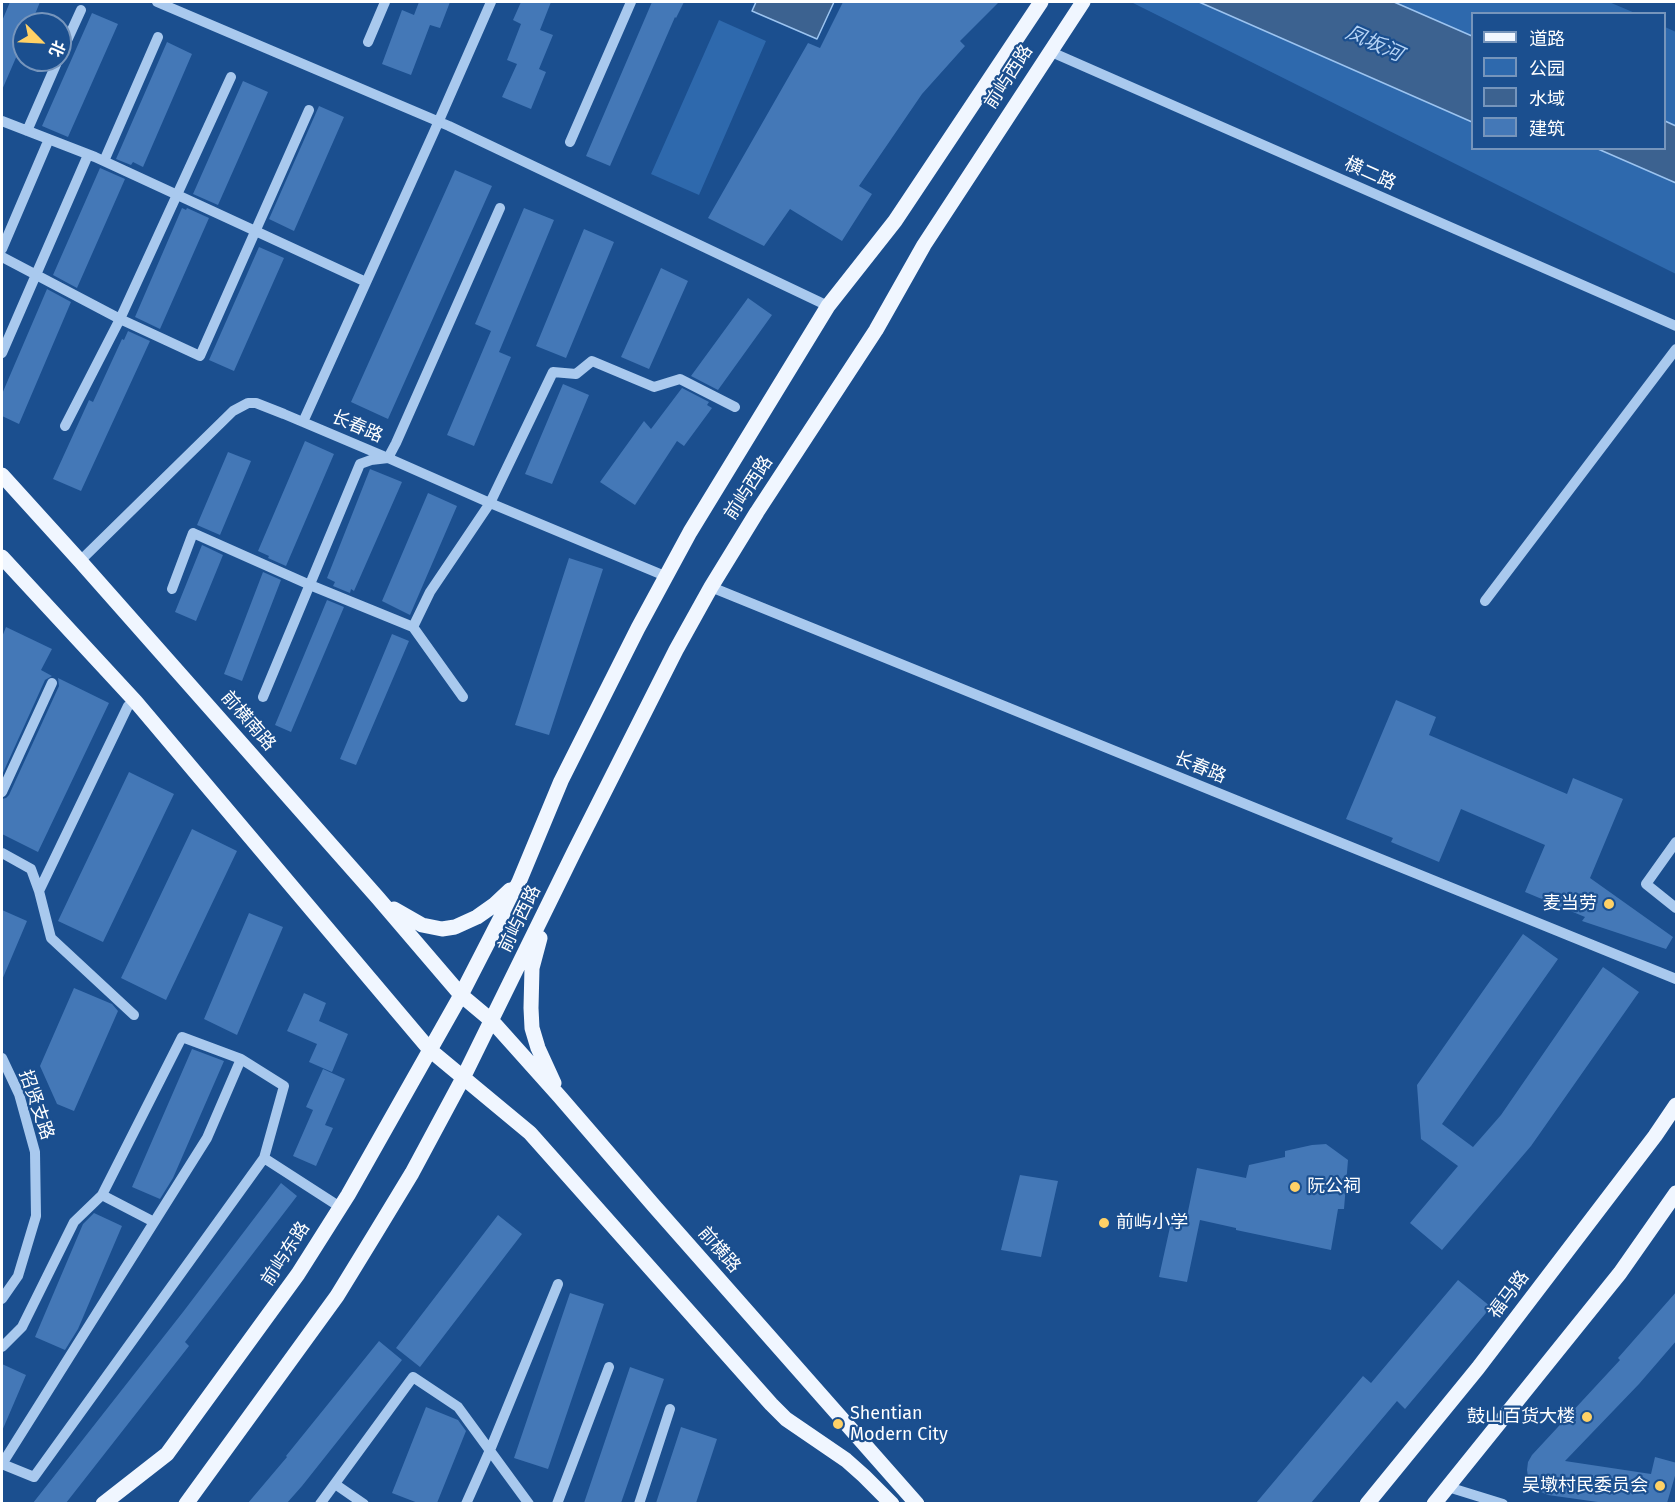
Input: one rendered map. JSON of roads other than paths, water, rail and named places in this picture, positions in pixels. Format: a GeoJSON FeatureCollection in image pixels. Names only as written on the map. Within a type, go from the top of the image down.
{"type":"FeatureCollection","features":[{"type":"Feature","properties":{"kind":"main road","name":"前屿西路"},"geometry":{"type":"LineString","coordinates":[[461,995],[519,882],[561,781],[665,576],[828,306],[895,221],[1041,2]]}},
{"type":"Feature","properties":{"kind":"main road","name":"前屿西路"},"geometry":{"type":"LineString","coordinates":[[492,1021],[574,852],[676,650],[711,587],[757,512],[876,330],[924,244],[1083,2]]}},
{"type":"Feature","properties":{"kind":"main road","name":"前横南路"},"geometry":{"type":"LineString","coordinates":[[2,475],[81,561],[461,995],[492,1021]]}},
{"type":"Feature","properties":{"kind":"main road"},"geometry":{"type":"LineString","coordinates":[[2,556],[136,702],[430,1050],[530,1132],[786,1419],[846,1460],[892,1503]]}},
{"type":"Feature","properties":{"kind":"main road"},"geometry":{"type":"LineString","coordinates":[[560,1097],[538,1048],[532,1028],[532,968],[539,941],[574,852]]}},
{"type":"Feature","properties":{"kind":"main road"},"geometry":{"type":"LineString","coordinates":[[378,898],[422,925],[455,927],[477,917],[519,882]]}},
{"type":"Feature","properties":{"kind":"main road","name":"前屿东路"},"geometry":{"type":"LineString","coordinates":[[103,1503],[167,1454],[298,1274],[373,1153],[461,995]]}},
{"type":"Feature","properties":{"kind":"main road"},"geometry":{"type":"LineString","coordinates":[[186,1503],[337,1296],[412,1173],[492,1021]]}},
{"type":"Feature","properties":{"kind":"main road","name":"前横路"},"geometry":{"type":"LineString","coordinates":[[492,1021],[917,1503]]}},
{"type":"Feature","properties":{"kind":"main road","name":"福马路"},"geometry":{"type":"LineString","coordinates":[[1367,1503],[1478,1368],[1677,1105]]}},
{"type":"Feature","properties":{"kind":"main road"},"geometry":{"type":"LineString","coordinates":[[1434,1503],[1620,1273],[1677,1193]]}},
{"type":"Feature","properties":{"kind":"main road"},"geometry":{"type":"LineString","coordinates":[[1446,1503],[1448,1488]]}},
{"type":"Feature","properties":{"kind":"street"},"geometry":{"type":"LineString","coordinates":[[157,2],[439,122],[828,306]]}},
{"type":"Feature","properties":{"kind":"street"},"geometry":{"type":"LineString","coordinates":[[368,42],[385,2]]}},
{"type":"Feature","properties":{"kind":"street"},"geometry":{"type":"LineString","coordinates":[[303,422],[491,2]]}},
{"type":"Feature","properties":{"kind":"street"},"geometry":{"type":"LineString","coordinates":[[570,142],[631,2]]}},
{"type":"Feature","properties":{"kind":"street"},"geometry":{"type":"LineString","coordinates":[[72,30],[81,10]]}},
{"type":"Feature","properties":{"kind":"street"},"geometry":{"type":"LineString","coordinates":[[104,161],[158,38]]}},
{"type":"Feature","properties":{"kind":"street","name":"横二路"},"geometry":{"type":"LineString","coordinates":[[1049,51],[1677,326]]}},
{"type":"Feature","properties":{"kind":"street"},"geometry":{"type":"LineString","coordinates":[[27,130],[53,72]]}},
{"type":"Feature","properties":{"kind":"street"},"geometry":{"type":"LineString","coordinates":[[65,426],[120,319],[231,77]]}},
{"type":"Feature","properties":{"kind":"street"},"geometry":{"type":"LineString","coordinates":[[2,257],[120,319],[200,356],[309,110]]}},
{"type":"Feature","properties":{"kind":"street"},"geometry":{"type":"LineString","coordinates":[[2,120],[104,161],[366,282]]}},
{"type":"Feature","properties":{"kind":"street"},"geometry":{"type":"LineString","coordinates":[[2,249],[49,139]]}},
{"type":"Feature","properties":{"kind":"street"},"geometry":{"type":"LineString","coordinates":[[2,353],[88,155]]}},
{"type":"Feature","properties":{"kind":"street"},"geometry":{"type":"LineString","coordinates":[[262,697],[360,465],[371,460],[388,458],[500,208]]}},
{"type":"Feature","properties":{"kind":"street"},"geometry":{"type":"LineString","coordinates":[[1485,601],[1677,349]]}},
{"type":"Feature","properties":{"kind":"street"},"geometry":{"type":"LineString","coordinates":[[413,627],[430,592],[490,503],[553,372],[576,374],[592,361],[654,387],[680,379],[735,406]]}},
{"type":"Feature","properties":{"kind":"street","name":"长春路"},"geometry":{"type":"LineString","coordinates":[[81,561],[225,419],[241,406],[256,403],[665,576]]}},
{"type":"Feature","properties":{"kind":"street"},"geometry":{"type":"LineString","coordinates":[[172,589],[193,532],[310,585],[413,627],[463,697]]}},
{"type":"Feature","properties":{"kind":"street","name":"长春路"},"geometry":{"type":"LineString","coordinates":[[711,587],[1677,979]]}},
{"type":"Feature","properties":{"kind":"street"},"geometry":{"type":"LineString","coordinates":[[2,792],[52,683]]}},
{"type":"Feature","properties":{"kind":"street"},"geometry":{"type":"LineString","coordinates":[[39,891],[128,706],[136,702]]}},
{"type":"Feature","properties":{"kind":"street"},"geometry":{"type":"LineString","coordinates":[[1677,842],[1646,884],[1677,908]]}},
{"type":"Feature","properties":{"kind":"street"},"geometry":{"type":"LineString","coordinates":[[2,853],[31,869],[51,938],[134,1015]]}},
{"type":"Feature","properties":{"kind":"street"},"geometry":{"type":"LineString","coordinates":[[2,1347],[22,1327],[74,1222],[102,1195],[182,1037],[241,1059],[284,1086],[264,1158],[34,1477],[2,1464],[207,1138],[241,1059]]}},
{"type":"Feature","properties":{"kind":"street","name":"招贤支路"},"geometry":{"type":"LineString","coordinates":[[2,1058],[19,1094],[35,1152],[36,1216],[18,1276],[2,1299]]}},
{"type":"Feature","properties":{"kind":"street"},"geometry":{"type":"LineString","coordinates":[[264,1158],[340,1207]]}},
{"type":"Feature","properties":{"kind":"street"},"geometry":{"type":"LineString","coordinates":[[102,1195],[154,1222]]}},
{"type":"Feature","properties":{"kind":"street"},"geometry":{"type":"LineString","coordinates":[[466,1503],[558,1284]]}},
{"type":"Feature","properties":{"kind":"street"},"geometry":{"type":"LineString","coordinates":[[557,1503],[609,1367]]}},
{"type":"Feature","properties":{"kind":"street"},"geometry":{"type":"LineString","coordinates":[[320,1503],[413,1377],[458,1407],[529,1503]]}},
{"type":"Feature","properties":{"kind":"street"},"geometry":{"type":"LineString","coordinates":[[639,1503],[670,1409]]}},
{"type":"Feature","properties":{"kind":"street"},"geometry":{"type":"LineString","coordinates":[[335,1484],[363,1503]]}},
{"type":"Feature","properties":{"kind":"street"},"geometry":{"type":"LineString","coordinates":[[1448,1488],[1503,1503]]}},
{"type":"Feature","properties":{"kind":"water"},"geometry":{"type":"Polygon","coordinates":[[[756,2],[834,2],[817,39],[752,11],[756,2]]]}},
{"type":"Feature","properties":{"kind":"water","name":"凤坂河"},"geometry":{"type":"Polygon","coordinates":[[[1199,2],[1394,2],[1471,36],[1471,122],[1199,2]]]}},
{"type":"Feature","properties":{"kind":"water"},"geometry":{"type":"Polygon","coordinates":[[[1666,121],[1676,126],[1676,183],[1600,150],[1666,150],[1666,121]]]}},
{"type":"Feature","properties":{"kind":"place","name":"麦当劳"},"geometry":{"type":"Point","coordinates":[1609,904]}},
{"type":"Feature","properties":{"kind":"place","name":"阮公祠"},"geometry":{"type":"Point","coordinates":[1295,1187]}},
{"type":"Feature","properties":{"kind":"place","name":"前屿小学"},"geometry":{"type":"Point","coordinates":[1104,1223]}},
{"type":"Feature","properties":{"kind":"place","name":"鼓山百货大楼"},"geometry":{"type":"Point","coordinates":[1587,1417]}},
{"type":"Feature","properties":{"kind":"place","name":"Shentian Modern City"},"geometry":{"type":"Point","coordinates":[838,1424]}},
{"type":"Feature","properties":{"kind":"place","name":"吴墩村民委员会"},"geometry":{"type":"Point","coordinates":[1660,1486]}}]}
